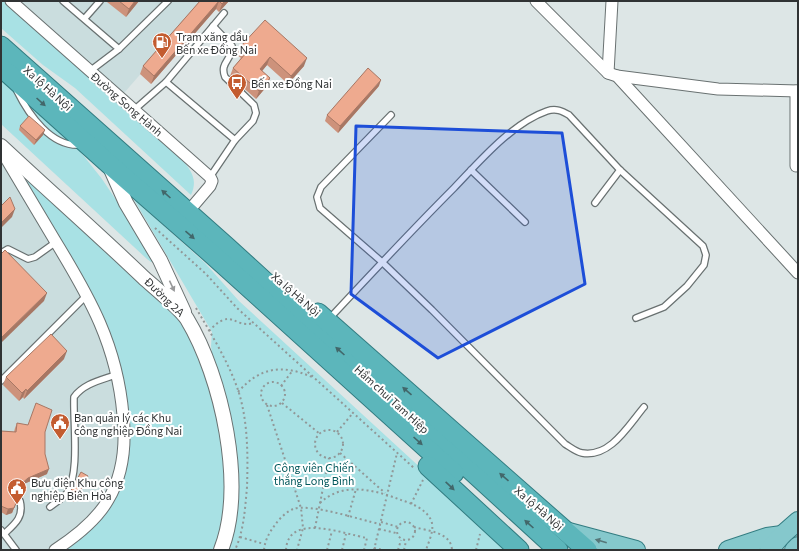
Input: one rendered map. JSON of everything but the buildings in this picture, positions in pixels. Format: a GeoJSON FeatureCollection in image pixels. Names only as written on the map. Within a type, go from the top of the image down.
{"type":"FeatureCollection","features":[{"type":"Feature","properties":{"kind":"highway","name":"Xa lộ Hà Nội"},"geometry":{"type":"LineString","coordinates":[[1,46],[187,213],[220,251],[219,271],[238,292],[519,550]]}},
{"type":"Feature","properties":{"kind":"highway","name":"Xa lộ Hà Nội"},"geometry":{"type":"LineString","coordinates":[[6,72],[109,164],[220,251],[256,258],[587,550]]}},
{"type":"Feature","properties":{"kind":"highway","name":"Hầm chui Tam Hiệp"},"geometry":{"type":"LineString","coordinates":[[220,251],[540,550]]}},
{"type":"Feature","properties":{"kind":"highway","name":"Hầm chui Tam Hiệp"},"geometry":{"type":"LineString","coordinates":[[220,251],[558,550]]}},
{"type":"Feature","properties":{"kind":"main road"},"geometry":{"type":"LineString","coordinates":[[769,550],[782,534],[798,521]]}},
{"type":"Feature","properties":{"kind":"main road"},"geometry":{"type":"LineString","coordinates":[[565,531],[636,550]]}},
{"type":"Feature","properties":{"kind":"main road"},"geometry":{"type":"LineString","coordinates":[[728,550],[767,537],[782,534]]}},
{"type":"Feature","properties":{"kind":"main road"},"geometry":{"type":"LineString","coordinates":[[794,550],[798,546]]}},
{"type":"Feature","properties":{"kind":"street","name":"Đường Song Hành"},"geometry":{"type":"LineString","coordinates":[[11,1],[210,177]]}},
{"type":"Feature","properties":{"kind":"street"},"geometry":{"type":"LineString","coordinates":[[536,1],[613,74],[798,273]]}},
{"type":"Feature","properties":{"kind":"street"},"geometry":{"type":"LineString","coordinates":[[612,1],[613,74]]}},
{"type":"Feature","properties":{"kind":"street"},"geometry":{"type":"LineString","coordinates":[[613,74],[718,89],[797,91],[796,166]]}},
{"type":"Feature","properties":{"kind":"street","name":"Đường 2A"},"geometry":{"type":"LineString","coordinates":[[1,146],[187,318],[212,372],[227,433],[232,498],[229,525],[221,550]]}},
{"type":"Feature","properties":{"kind":"street"},"geometry":{"type":"LineString","coordinates":[[1,150],[88,294],[105,334],[118,374],[124,431],[122,455],[114,489],[107,502],[90,523],[55,550]]}},
{"type":"Feature","properties":{"kind":"street"},"geometry":{"type":"LineString","coordinates":[[109,164],[126,203],[160,260],[187,318]]}},
{"type":"Feature","properties":{"kind":"street"},"geometry":{"type":"LineString","coordinates":[[187,213],[210,186],[212,181],[210,177]]}},
{"type":"Feature","properties":{"kind":"lane"},"geometry":{"type":"LineString","coordinates":[[63,1],[85,18],[119,49]]}},
{"type":"Feature","properties":{"kind":"lane"},"geometry":{"type":"LineString","coordinates":[[85,18],[100,1]]}},
{"type":"Feature","properties":{"kind":"lane"},"geometry":{"type":"LineString","coordinates":[[90,72],[119,49],[168,1]]}},
{"type":"Feature","properties":{"kind":"lane"},"geometry":{"type":"LineString","coordinates":[[134,110],[166,82],[224,13]]}},
{"type":"Feature","properties":{"kind":"lane"},"geometry":{"type":"LineString","coordinates":[[210,177],[235,140],[253,121],[256,113],[254,105],[225,77],[223,71],[224,64],[230,56],[232,46],[213,26]]}},
{"type":"Feature","properties":{"kind":"lane"},"geometry":{"type":"LineString","coordinates":[[166,82],[235,140]]}},
{"type":"Feature","properties":{"kind":"lane"},"geometry":{"type":"LineString","coordinates":[[327,321],[382,262],[503,138],[539,114],[549,110],[559,110],[570,115],[620,170],[695,237],[703,246],[706,255],[704,264],[691,281],[664,307],[636,318]]}},
{"type":"Feature","properties":{"kind":"lane"},"geometry":{"type":"LineString","coordinates":[[391,115],[321,187],[317,197],[320,208],[382,262],[565,444],[581,453],[596,454],[610,447],[644,407]]}},
{"type":"Feature","properties":{"kind":"lane"},"geometry":{"type":"LineString","coordinates":[[471,170],[525,222]]}},
{"type":"Feature","properties":{"kind":"lane"},"geometry":{"type":"LineString","coordinates":[[595,203],[620,170]]}},
{"type":"Feature","properties":{"kind":"lane"},"geometry":{"type":"LineString","coordinates":[[1,254],[8,249],[28,259],[35,257],[56,242]]}},
{"type":"Feature","properties":{"kind":"lane"},"geometry":{"type":"LineString","coordinates":[[1,381],[88,294]]}},
{"type":"Feature","properties":{"kind":"lane"},"geometry":{"type":"LineString","coordinates":[[50,507],[67,492],[75,466],[74,397],[80,389],[89,384],[118,374]]}},
{"type":"Feature","properties":{"kind":"lane"},"geometry":{"type":"LineString","coordinates":[[16,550],[2,532],[18,521],[21,516],[22,509],[20,501]]}},
{"type":"Feature","properties":{"kind":"path"},"geometry":{"type":"LineString","coordinates":[[154,227],[206,274],[226,298],[419,472]]}},
{"type":"Feature","properties":{"kind":"path"},"geometry":{"type":"LineString","coordinates":[[194,305],[229,367],[238,392],[245,426],[247,460],[246,502],[240,537],[235,550]]}},
{"type":"Feature","properties":{"kind":"path"},"geometry":{"type":"LineString","coordinates":[[209,332],[220,321],[226,319],[236,320],[244,324],[253,322]]}},
{"type":"Feature","properties":{"kind":"path"},"geometry":{"type":"LineString","coordinates":[[238,392],[252,378],[259,374],[276,370],[293,370],[315,379]]}},
{"type":"Feature","properties":{"kind":"path"},"geometry":{"type":"LineString","coordinates":[[281,386],[293,370]]}},
{"type":"Feature","properties":{"kind":"path"},"geometry":{"type":"LineString","coordinates":[[267,405],[275,406],[282,403],[285,396],[281,386],[274,383],[264,387],[261,394],[267,405],[301,508],[303,528],[297,550]]}},
{"type":"Feature","properties":{"kind":"path"},"geometry":{"type":"LineString","coordinates":[[282,403],[320,434]]}},
{"type":"Feature","properties":{"kind":"path"},"geometry":{"type":"LineString","coordinates":[[337,432],[353,413]]}},
{"type":"Feature","properties":{"kind":"path"},"geometry":{"type":"LineString","coordinates":[[328,430],[337,432],[343,443],[340,453],[333,457],[324,457],[317,450],[316,442],[320,434],[328,430]]}},
{"type":"Feature","properties":{"kind":"path"},"geometry":{"type":"LineString","coordinates":[[340,453],[387,495]]}},
{"type":"Feature","properties":{"kind":"path"},"geometry":{"type":"LineString","coordinates":[[384,550],[374,549],[397,453]]}},
{"type":"Feature","properties":{"kind":"path"},"geometry":{"type":"LineString","coordinates":[[315,528],[328,458]]}},
{"type":"Feature","properties":{"kind":"path"},"geometry":{"type":"LineString","coordinates":[[411,504],[424,477],[430,482]]}},
{"type":"Feature","properties":{"kind":"path"},"geometry":{"type":"LineString","coordinates":[[320,504],[336,494],[356,489],[373,490],[411,504],[430,518],[432,525],[426,550]]}},
{"type":"Feature","properties":{"kind":"path"},"geometry":{"type":"LineString","coordinates":[[348,517],[356,489]]}},
{"type":"Feature","properties":{"kind":"path"},"geometry":{"type":"LineString","coordinates":[[264,550],[264,544],[271,530],[282,517],[291,510],[301,508],[319,509],[348,517],[398,527]]}},
{"type":"Feature","properties":{"kind":"path"},"geometry":{"type":"LineString","coordinates":[[396,533],[398,527],[402,523],[407,522],[414,527],[448,539],[452,550]]}},
{"type":"Feature","properties":{"kind":"path"},"geometry":{"type":"LineString","coordinates":[[379,529],[396,533],[401,540],[406,541],[414,536],[414,527]]}},
{"type":"Feature","properties":{"kind":"path"},"geometry":{"type":"LineString","coordinates":[[286,550],[288,539],[298,529],[303,528],[315,528],[367,538],[364,550]]}},
{"type":"Feature","properties":{"kind":"path"},"geometry":{"type":"LineString","coordinates":[[476,550],[481,529]]}},
{"type":"Feature","properties":{"kind":"path"},"geometry":{"type":"LineString","coordinates":[[327,550],[332,531]]}},
{"type":"Feature","properties":{"kind":"path"},"geometry":{"type":"LineString","coordinates":[[342,550],[346,534]]}},
{"type":"Feature","properties":{"kind":"path"},"geometry":{"type":"LineString","coordinates":[[240,537],[264,544]]}},
{"type":"Feature","properties":{"kind":"path"},"geometry":{"type":"LineString","coordinates":[[398,550],[401,540]]}},
{"type":"Feature","properties":{"kind":"path"},"geometry":{"type":"LineString","coordinates":[[404,550],[406,541]]}},
{"type":"Feature","properties":{"kind":"highlighted area"},"geometry":{"type":"Polygon","coordinates":[[[356,126],[562,133],[585,284],[438,358],[351,294],[356,126]]]}},
{"type":"Feature","properties":{"kind":"shaded area"},"geometry":{"type":"Polygon","coordinates":[[[19,1],[204,1],[124,93],[19,1]]]}},
{"type":"Feature","properties":{"kind":"shaded area"},"geometry":{"type":"Polygon","coordinates":[[[1,154],[92,306],[115,373],[121,410],[118,457],[108,495],[88,522],[50,550],[1,550],[1,154]]]}},
{"type":"Feature","properties":{"kind":"green space"},"geometry":{"type":"Polygon","coordinates":[[[1,1],[5,1],[176,152],[188,167],[193,177],[194,183],[191,195],[75,88],[43,65],[1,28],[1,1]]]}},
{"type":"Feature","properties":{"kind":"green space"},"geometry":{"type":"Polygon","coordinates":[[[1,77],[27,104],[79,150],[102,179],[155,258],[154,261],[151,262],[147,259],[1,124],[1,77]]]}},
{"type":"Feature","properties":{"kind":"green space"},"geometry":{"type":"Polygon","coordinates":[[[9,158],[182,322],[207,375],[222,434],[226,499],[223,524],[215,550],[60,550],[112,497],[125,410],[96,304],[9,158]]]}},
{"type":"Feature","properties":{"kind":"green space","name":"Công viên Chiến thắng Long Bình"},"geometry":{"type":"Polygon","coordinates":[[[133,198],[205,263],[239,301],[510,550],[227,550],[233,433],[218,371],[213,360],[211,346],[212,332],[133,198]]]}},
{"type":"Feature","properties":{"kind":"place","name":"Trạm xăng dầu Bến xe Đồng Nai"},"geometry":{"type":"Point","coordinates":[162,59]}},
{"type":"Feature","properties":{"kind":"place","name":"Bến xe Đồng Nai"},"geometry":{"type":"Point","coordinates":[237,100]}},
{"type":"Feature","properties":{"kind":"place","name":"Ban quản lý các Khu công nghiệp Đồng Nai"},"geometry":{"type":"Point","coordinates":[60,440]}},
{"type":"Feature","properties":{"kind":"place","name":"Bưu điện Khu công nghiệp Biên Hòa"},"geometry":{"type":"Point","coordinates":[17,505]}}]}
